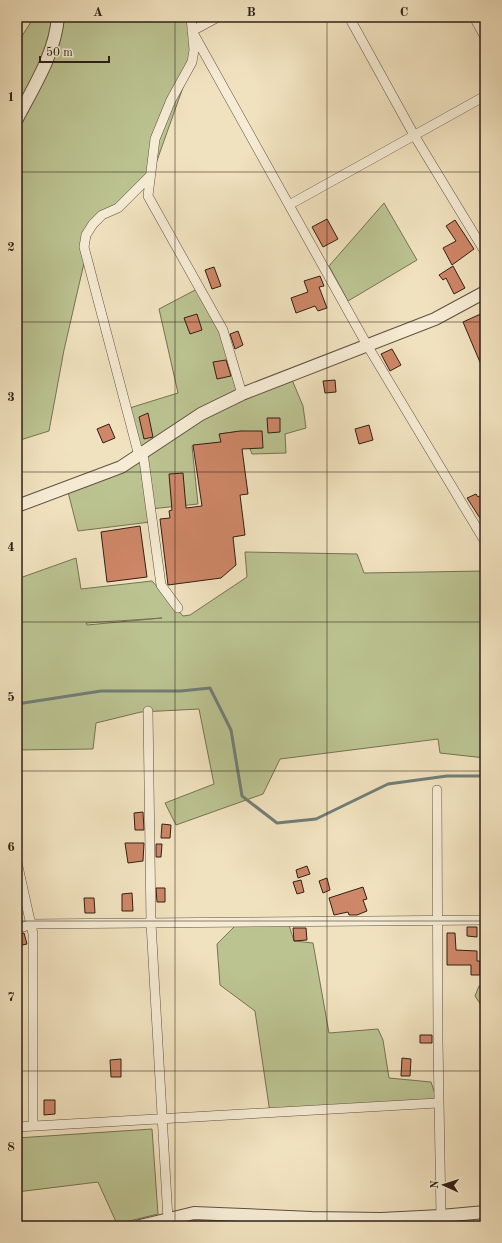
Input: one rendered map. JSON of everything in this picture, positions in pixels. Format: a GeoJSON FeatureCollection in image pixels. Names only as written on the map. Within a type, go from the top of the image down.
{"type":"FeatureCollection","features":[{"type":"Feature","properties":{"kind":"street"},"geometry":{"type":"LineString","coordinates":[[17,118],[52,47],[58,17]]}},
{"type":"Feature","properties":{"kind":"street"},"geometry":{"type":"LineString","coordinates":[[190,17],[194,50],[192,62],[171,100],[155,139],[148,196],[223,330],[242,394]]}},
{"type":"Feature","properties":{"kind":"street"},"geometry":{"type":"LineString","coordinates":[[192,31],[218,17]]}},
{"type":"Feature","properties":{"kind":"street"},"geometry":{"type":"LineString","coordinates":[[349,17],[414,136],[485,252]]}},
{"type":"Feature","properties":{"kind":"street"},"geometry":{"type":"LineString","coordinates":[[474,17],[485,37]]}},
{"type":"Feature","properties":{"kind":"street"},"geometry":{"type":"LineString","coordinates":[[192,31],[290,204],[367,345],[485,540]]}},
{"type":"Feature","properties":{"kind":"street"},"geometry":{"type":"LineString","coordinates":[[290,204],[485,96]]}},
{"type":"Feature","properties":{"kind":"street"},"geometry":{"type":"LineString","coordinates":[[150,176],[118,208],[102,215],[93,224],[86,235],[84,247],[141,454],[160,585],[178,608]]}},
{"type":"Feature","properties":{"kind":"street"},"geometry":{"type":"LineString","coordinates":[[17,506],[121,467],[201,414],[242,394],[435,319],[485,292]]}},
{"type":"Feature","properties":{"kind":"street"},"geometry":{"type":"LineString","coordinates":[[148,711],[151,923],[161,1119],[168,1219]]}},
{"type":"Feature","properties":{"kind":"street"},"geometry":{"type":"LineString","coordinates":[[437,790],[436,921],[441,1216]]}},
{"type":"Feature","properties":{"kind":"street"},"geometry":{"type":"LineString","coordinates":[[17,862],[32,924],[33,1126]]}},
{"type":"Feature","properties":{"kind":"street"},"geometry":{"type":"LineString","coordinates":[[17,929],[32,924],[485,920]]}},
{"type":"Feature","properties":{"kind":"street"},"geometry":{"type":"LineString","coordinates":[[17,1127],[438,1104]]}},
{"type":"Feature","properties":{"kind":"street"},"geometry":{"type":"LineString","coordinates":[[140,1226],[194,1213],[327,1219],[381,1219],[485,1212]]}},
{"type":"Feature","properties":{"kind":"green space"},"geometry":{"type":"Polygon","coordinates":[[[34,17],[199,17],[192,62],[149,183],[93,224],[64,350],[49,431],[17,441],[17,44],[34,17]]]}},
{"type":"Feature","properties":{"kind":"green space"},"geometry":{"type":"Polygon","coordinates":[[[384,203],[417,260],[348,301],[329,266],[384,203]]]}},
{"type":"Feature","properties":{"kind":"green space"},"geometry":{"type":"Polygon","coordinates":[[[199,288],[223,330],[241,390],[213,410],[290,375],[303,406],[306,428],[285,434],[286,453],[252,454],[243,431],[220,434],[221,442],[192,446],[198,504],[150,509],[143,453],[123,410],[178,393],[159,309],[199,288]]]}},
{"type":"Feature","properties":{"kind":"green space"},"geometry":{"type":"Polygon","coordinates":[[[139,456],[150,522],[78,531],[67,488],[139,456]]]}},
{"type":"Feature","properties":{"kind":"green space"},"geometry":{"type":"Polygon","coordinates":[[[245,552],[357,554],[364,573],[485,571],[485,758],[440,753],[438,739],[280,759],[263,794],[176,825],[165,803],[214,784],[199,709],[141,712],[96,723],[93,749],[17,750],[17,579],[76,558],[81,589],[152,581],[183,616],[190,615],[247,577],[245,552]],[[162,618],[86,623],[87,625],[162,618]]]}},
{"type":"Feature","properties":{"kind":"green space"},"geometry":{"type":"Polygon","coordinates":[[[239,922],[288,922],[294,941],[313,943],[329,1033],[378,1029],[383,1040],[389,1078],[431,1082],[438,1103],[270,1113],[255,1011],[220,985],[217,944],[239,922]]]}},
{"type":"Feature","properties":{"kind":"green space"},"geometry":{"type":"Polygon","coordinates":[[[485,985],[485,1011],[475,996],[479,986],[485,985]]]}},
{"type":"Feature","properties":{"kind":"green space"},"geometry":{"type":"Polygon","coordinates":[[[152,1129],[158,1214],[117,1224],[98,1182],[17,1192],[17,1138],[152,1129]]]}},
{"type":"Feature","properties":{"kind":"green space"},"geometry":{"type":"Polygon","coordinates":[[[186,1215],[286,1224],[285,1226],[165,1226],[186,1215]]]}},
{"type":"Feature","properties":{"kind":"building"},"geometry":{"type":"Polygon","coordinates":[[[327,219],[338,239],[323,247],[312,227],[327,219]]]}},
{"type":"Feature","properties":{"kind":"building"},"geometry":{"type":"Polygon","coordinates":[[[455,220],[474,249],[452,265],[443,248],[456,241],[446,226],[455,220]]]}},
{"type":"Feature","properties":{"kind":"building"},"geometry":{"type":"Polygon","coordinates":[[[453,266],[465,288],[454,294],[446,278],[443,280],[439,275],[453,266]]]}},
{"type":"Feature","properties":{"kind":"building"},"geometry":{"type":"Polygon","coordinates":[[[214,267],[221,286],[212,289],[205,270],[214,267]]]}},
{"type":"Feature","properties":{"kind":"building"},"geometry":{"type":"Polygon","coordinates":[[[320,276],[324,286],[319,287],[327,308],[318,311],[315,306],[296,313],[291,298],[308,292],[304,281],[320,276]]]}},
{"type":"Feature","properties":{"kind":"building"},"geometry":{"type":"Polygon","coordinates":[[[485,312],[485,374],[463,322],[485,312]]]}},
{"type":"Feature","properties":{"kind":"building"},"geometry":{"type":"Polygon","coordinates":[[[197,314],[202,330],[190,334],[184,318],[197,314]]]}},
{"type":"Feature","properties":{"kind":"building"},"geometry":{"type":"Polygon","coordinates":[[[238,331],[243,345],[235,349],[230,334],[238,331]]]}},
{"type":"Feature","properties":{"kind":"building"},"geometry":{"type":"Polygon","coordinates":[[[392,349],[401,365],[390,371],[381,354],[392,349]]]}},
{"type":"Feature","properties":{"kind":"building"},"geometry":{"type":"Polygon","coordinates":[[[226,360],[231,376],[217,379],[213,362],[226,360]]]}},
{"type":"Feature","properties":{"kind":"building"},"geometry":{"type":"Polygon","coordinates":[[[335,380],[336,392],[325,393],[323,381],[335,380]]]}},
{"type":"Feature","properties":{"kind":"building"},"geometry":{"type":"Polygon","coordinates":[[[148,413],[153,437],[144,439],[139,417],[148,413]]]}},
{"type":"Feature","properties":{"kind":"building"},"geometry":{"type":"Polygon","coordinates":[[[267,418],[280,418],[280,432],[268,433],[267,418]]]}},
{"type":"Feature","properties":{"kind":"building"},"geometry":{"type":"Polygon","coordinates":[[[109,424],[115,438],[103,443],[97,429],[109,424]]]}},
{"type":"Feature","properties":{"kind":"building"},"geometry":{"type":"Polygon","coordinates":[[[369,425],[373,440],[359,444],[355,429],[369,425]]]}},
{"type":"Feature","properties":{"kind":"building"},"geometry":{"type":"Polygon","coordinates":[[[240,431],[262,431],[263,448],[242,449],[248,494],[240,495],[245,535],[233,537],[236,565],[221,578],[168,585],[160,519],[170,518],[169,511],[172,510],[169,474],[183,473],[186,508],[202,506],[193,445],[221,442],[219,434],[240,431]]]}},
{"type":"Feature","properties":{"kind":"building"},"geometry":{"type":"Polygon","coordinates":[[[485,493],[485,526],[467,498],[476,494],[478,497],[485,493]]]}},
{"type":"Feature","properties":{"kind":"building"},"geometry":{"type":"Polygon","coordinates":[[[140,526],[147,577],[107,582],[101,532],[140,526]]]}},
{"type":"Feature","properties":{"kind":"building"},"geometry":{"type":"Polygon","coordinates":[[[143,812],[144,830],[135,830],[134,813],[143,812]]]}},
{"type":"Feature","properties":{"kind":"building"},"geometry":{"type":"Polygon","coordinates":[[[162,824],[171,825],[170,838],[161,838],[162,824]]]}},
{"type":"Feature","properties":{"kind":"building"},"geometry":{"type":"Polygon","coordinates":[[[125,843],[144,843],[143,861],[128,863],[125,843]]]}},
{"type":"Feature","properties":{"kind":"building"},"geometry":{"type":"Polygon","coordinates":[[[156,844],[162,844],[161,857],[156,857],[156,844]]]}},
{"type":"Feature","properties":{"kind":"building"},"geometry":{"type":"Polygon","coordinates":[[[307,866],[310,874],[298,878],[296,870],[307,866]]]}},
{"type":"Feature","properties":{"kind":"building"},"geometry":{"type":"Polygon","coordinates":[[[327,878],[330,890],[323,893],[319,881],[327,878]]]}},
{"type":"Feature","properties":{"kind":"building"},"geometry":{"type":"Polygon","coordinates":[[[301,880],[304,892],[297,894],[293,882],[301,880]]]}},
{"type":"Feature","properties":{"kind":"building"},"geometry":{"type":"Polygon","coordinates":[[[363,887],[367,899],[363,900],[367,911],[357,915],[349,915],[348,912],[334,915],[329,898],[363,887]]]}},
{"type":"Feature","properties":{"kind":"building"},"geometry":{"type":"Polygon","coordinates":[[[156,888],[165,888],[165,902],[157,902],[156,888]]]}},
{"type":"Feature","properties":{"kind":"building"},"geometry":{"type":"Polygon","coordinates":[[[132,893],[133,911],[122,911],[122,894],[132,893]]]}},
{"type":"Feature","properties":{"kind":"building"},"geometry":{"type":"Polygon","coordinates":[[[84,898],[94,898],[95,913],[85,913],[84,898]]]}},
{"type":"Feature","properties":{"kind":"building"},"geometry":{"type":"Polygon","coordinates":[[[467,927],[477,927],[477,937],[467,936],[467,927]]]}},
{"type":"Feature","properties":{"kind":"building"},"geometry":{"type":"Polygon","coordinates":[[[293,928],[306,928],[307,940],[294,941],[293,928]]]}},
{"type":"Feature","properties":{"kind":"building"},"geometry":{"type":"Polygon","coordinates":[[[24,933],[27,944],[17,946],[17,935],[24,933]]]}},
{"type":"Feature","properties":{"kind":"building"},"geometry":{"type":"Polygon","coordinates":[[[447,933],[455,933],[456,950],[477,951],[477,961],[480,961],[480,975],[471,975],[471,965],[447,965],[447,933]]]}},
{"type":"Feature","properties":{"kind":"building"},"geometry":{"type":"Polygon","coordinates":[[[420,1035],[432,1035],[432,1043],[420,1043],[420,1035]]]}},
{"type":"Feature","properties":{"kind":"building"},"geometry":{"type":"Polygon","coordinates":[[[402,1058],[411,1059],[410,1076],[401,1076],[402,1058]]]}},
{"type":"Feature","properties":{"kind":"building"},"geometry":{"type":"Polygon","coordinates":[[[121,1059],[121,1077],[111,1077],[110,1060],[121,1059]]]}},
{"type":"Feature","properties":{"kind":"building"},"geometry":{"type":"Polygon","coordinates":[[[44,1100],[55,1100],[55,1114],[44,1115],[44,1100]]]}},
{"type":"Feature","properties":{"kind":"waterway"},"geometry":{"type":"LineString","coordinates":[[17,704],[101,691],[181,691],[210,688],[231,730],[242,796],[277,823],[316,819],[388,784],[447,776],[485,776]]}}]}
